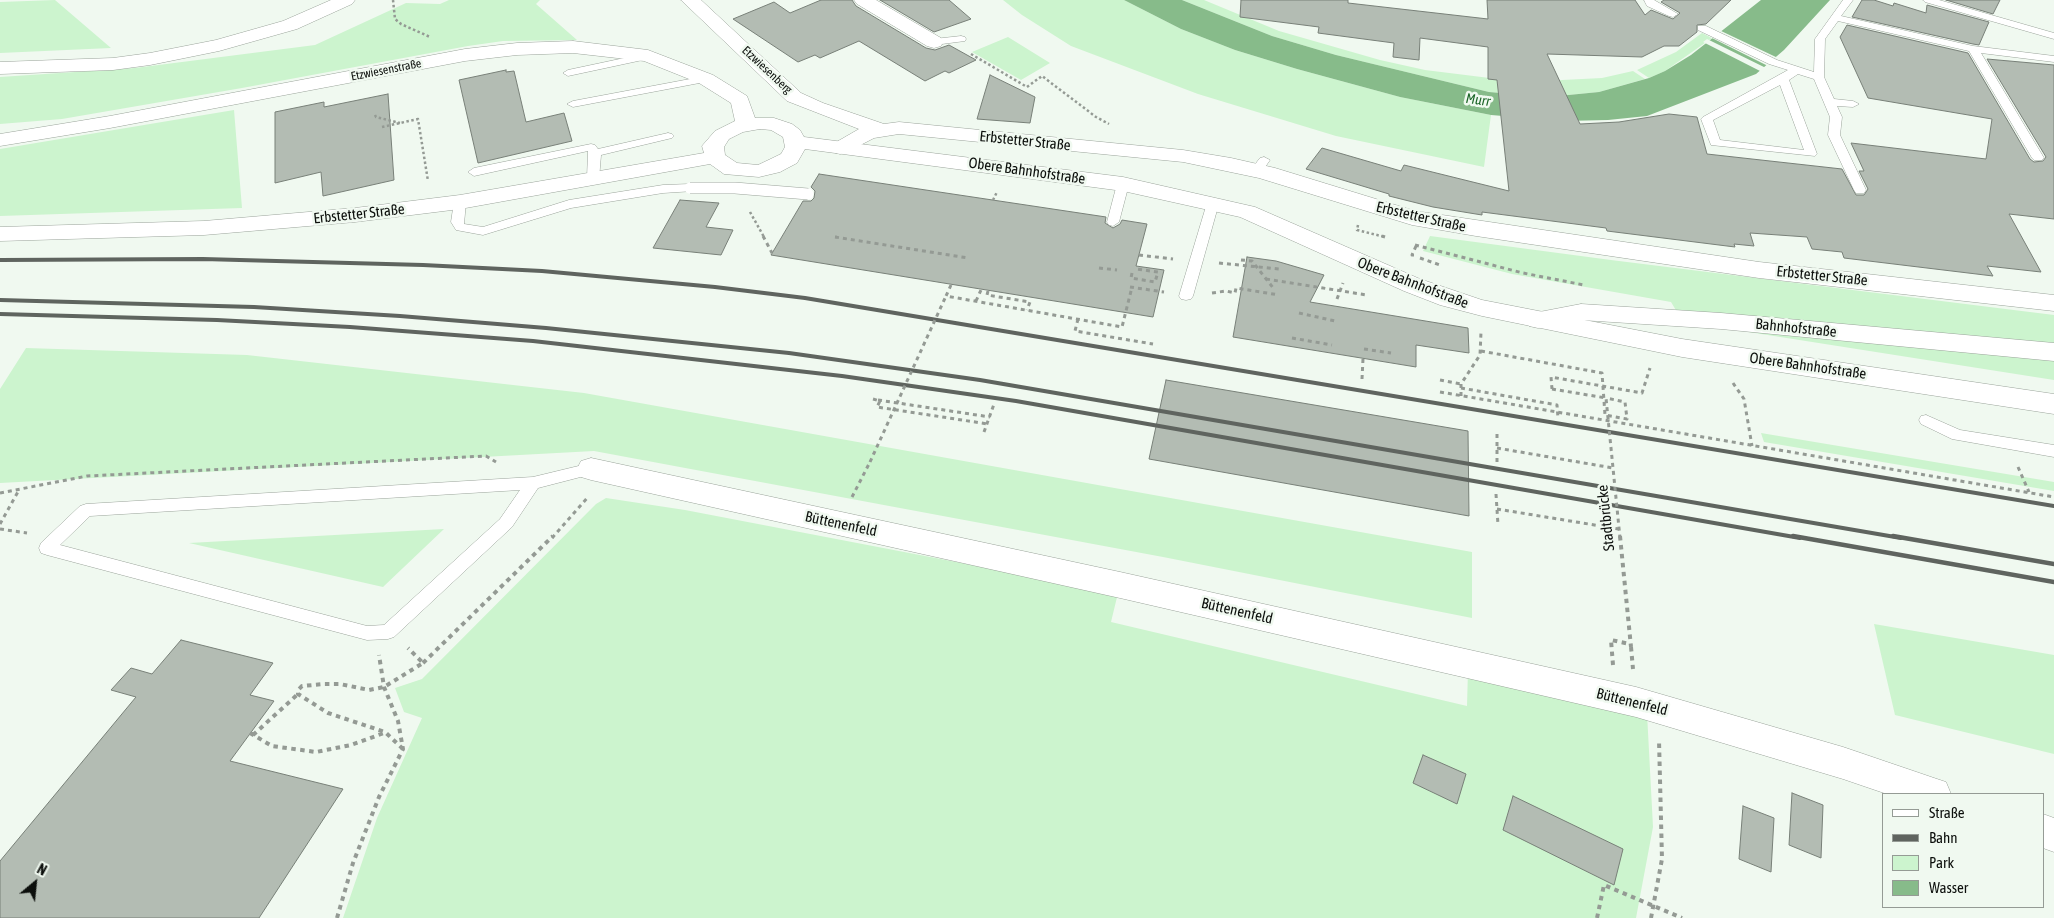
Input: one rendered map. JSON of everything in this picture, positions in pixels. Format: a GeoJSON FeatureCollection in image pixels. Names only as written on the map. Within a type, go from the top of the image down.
{"type":"FeatureCollection","features":[{"type":"Feature","properties":{"kind":"street"},"geometry":{"type":"LineString","coordinates":[[0,68],[113,64],[150,59],[219,45],[290,25],[346,0]]}},
{"type":"Feature","properties":{"kind":"street"},"geometry":{"type":"LineString","coordinates":[[863,0],[942,42]]}},
{"type":"Feature","properties":{"kind":"street","name":"Etzwiesenberg"},"geometry":{"type":"LineString","coordinates":[[693,1],[794,97],[816,107],[884,130]]}},
{"type":"Feature","properties":{"kind":"street","name":"Etzwiesenstraße"},"geometry":{"type":"LineString","coordinates":[[0,140],[110,122],[465,55],[517,49],[573,47],[648,56],[706,78],[740,100],[746,124]]}},
{"type":"Feature","properties":{"kind":"street"},"geometry":{"type":"LineString","coordinates":[[746,124],[774,124],[785,128],[793,134],[796,142],[796,147],[788,158],[772,167],[759,171],[732,169],[722,164],[715,157],[713,146],[716,140],[729,130],[746,124]]}},
{"type":"Feature","properties":{"kind":"street","name":"Erbstetter Straße"},"geometry":{"type":"LineString","coordinates":[[840,148],[868,133],[899,128],[1261,165],[1412,218],[1760,270],[2054,303]]}},
{"type":"Feature","properties":{"kind":"street"},"geometry":{"type":"LineString","coordinates":[[796,142],[840,148]]}},
{"type":"Feature","properties":{"kind":"street","name":"Obere Bahnhofstraße"},"geometry":{"type":"LineString","coordinates":[[840,148],[917,156],[1124,184],[1247,212],[1376,271],[1449,299],[1538,320],[1682,348],[2054,404]]}},
{"type":"Feature","properties":{"kind":"street","name":"Erbstetter Straße"},"geometry":{"type":"LineString","coordinates":[[0,234],[220,226],[354,215],[460,202],[715,157]]}},
{"type":"Feature","properties":{"kind":"street","name":"Bahnhofstraße"},"geometry":{"type":"LineString","coordinates":[[1538,320],[1581,312],[1712,320],[2054,352]]}},
{"type":"Feature","properties":{"kind":"street","name":"Büttenenfeld"},"geometry":{"type":"LineString","coordinates":[[591,469],[1658,707],[1931,793]]}},
{"type":"Feature","properties":{"kind":"lane"},"geometry":{"type":"LineString","coordinates":[[1648,0],[1651,4],[1673,14]]}},
{"type":"Feature","properties":{"kind":"lane"},"geometry":{"type":"LineString","coordinates":[[1848,0],[1820,39],[1819,77],[1836,117],[1834,135],[1860,190]]}},
{"type":"Feature","properties":{"kind":"lane"},"geometry":{"type":"LineString","coordinates":[[1928,0],[2054,36]]}},
{"type":"Feature","properties":{"kind":"lane"},"geometry":{"type":"LineString","coordinates":[[1836,18],[1973,49],[2054,59]]}},
{"type":"Feature","properties":{"kind":"lane"},"geometry":{"type":"LineString","coordinates":[[1702,28],[1772,62],[1819,77]]}},
{"type":"Feature","properties":{"kind":"lane"},"geometry":{"type":"LineString","coordinates":[[942,42],[961,39]]}},
{"type":"Feature","properties":{"kind":"lane"},"geometry":{"type":"LineString","coordinates":[[1973,49],[2038,158]]}},
{"type":"Feature","properties":{"kind":"lane"},"geometry":{"type":"LineString","coordinates":[[568,73],[648,56]]}},
{"type":"Feature","properties":{"kind":"lane"},"geometry":{"type":"LineString","coordinates":[[1784,79],[1811,154],[1715,143],[1707,119],[1784,79],[1796,70]]}},
{"type":"Feature","properties":{"kind":"lane"},"geometry":{"type":"LineString","coordinates":[[573,104],[706,78]]}},
{"type":"Feature","properties":{"kind":"lane"},"geometry":{"type":"LineString","coordinates":[[1829,102],[1853,104]]}},
{"type":"Feature","properties":{"kind":"lane"},"geometry":{"type":"LineString","coordinates":[[2012,114],[2024,115]]}},
{"type":"Feature","properties":{"kind":"lane"},"geometry":{"type":"LineString","coordinates":[[595,153],[668,136]]}},
{"type":"Feature","properties":{"kind":"lane"},"geometry":{"type":"LineString","coordinates":[[474,172],[524,164],[591,147],[595,153],[593,179]]}},
{"type":"Feature","properties":{"kind":"lane"},"geometry":{"type":"LineString","coordinates":[[1113,222],[1124,184]]}},
{"type":"Feature","properties":{"kind":"lane"},"geometry":{"type":"LineString","coordinates":[[460,202],[457,222],[460,227],[483,231],[569,204],[663,189],[736,188],[808,194]]}},
{"type":"Feature","properties":{"kind":"lane"},"geometry":{"type":"LineString","coordinates":[[1186,296],[1213,204]]}},
{"type":"Feature","properties":{"kind":"lane"},"geometry":{"type":"LineString","coordinates":[[1926,420],[1957,435],[2050,454]]}},
{"type":"Feature","properties":{"kind":"lane","name":"Büttenenfeld"},"geometry":{"type":"LineString","coordinates":[[388,632],[367,633],[47,548],[86,510],[533,483],[591,469]]}},
{"type":"Feature","properties":{"kind":"lane"},"geometry":{"type":"LineString","coordinates":[[388,632],[506,523],[533,483]]}},
{"type":"Feature","properties":{"kind":"path"},"geometry":{"type":"LineString","coordinates":[[393,0],[395,19],[401,24],[465,55]]}},
{"type":"Feature","properties":{"kind":"path"},"geometry":{"type":"LineString","coordinates":[[942,42],[1027,87],[1042,76],[1096,118],[1133,135],[1150,153]]}},
{"type":"Feature","properties":{"kind":"path"},"geometry":{"type":"LineString","coordinates":[[375,115],[376,117],[400,123]]}},
{"type":"Feature","properties":{"kind":"path"},"geometry":{"type":"LineString","coordinates":[[382,128],[418,119],[427,170]]}},
{"type":"Feature","properties":{"kind":"path"},"geometry":{"type":"LineString","coordinates":[[994,200],[999,188]]}},
{"type":"Feature","properties":{"kind":"path"},"geometry":{"type":"LineString","coordinates":[[749,210],[772,254]]}},
{"type":"Feature","properties":{"kind":"path"},"geometry":{"type":"LineString","coordinates":[[1357,230],[1387,238]]}},
{"type":"Feature","properties":{"kind":"path"},"geometry":{"type":"LineString","coordinates":[[835,237],[966,258]]}},
{"type":"Feature","properties":{"kind":"path"},"geometry":{"type":"LineString","coordinates":[[1448,268],[1412,255],[1416,246],[1523,273],[1588,286]]}},
{"type":"Feature","properties":{"kind":"path"},"geometry":{"type":"LineString","coordinates":[[1139,255],[1279,268]]}},
{"type":"Feature","properties":{"kind":"path"},"geometry":{"type":"LineString","coordinates":[[1241,260],[1252,261],[1274,289]]}},
{"type":"Feature","properties":{"kind":"path"},"geometry":{"type":"LineString","coordinates":[[1099,268],[1117,270]]}},
{"type":"Feature","properties":{"kind":"path"},"geometry":{"type":"LineString","coordinates":[[1132,273],[1131,278],[1155,282],[1158,272],[1136,269]]}},
{"type":"Feature","properties":{"kind":"path"},"geometry":{"type":"LineString","coordinates":[[1266,279],[1340,290],[1337,299]]}},
{"type":"Feature","properties":{"kind":"path"},"geometry":{"type":"LineString","coordinates":[[849,502],[898,403],[951,285]]}},
{"type":"Feature","properties":{"kind":"path"},"geometry":{"type":"LineString","coordinates":[[946,296],[1122,327],[1131,287],[1186,296]]}},
{"type":"Feature","properties":{"kind":"path"},"geometry":{"type":"LineString","coordinates":[[1226,291],[1235,293],[1236,288],[1279,295]]}},
{"type":"Feature","properties":{"kind":"path"},"geometry":{"type":"LineString","coordinates":[[976,301],[980,290]]}},
{"type":"Feature","properties":{"kind":"path"},"geometry":{"type":"LineString","coordinates":[[988,291],[987,294],[1030,302],[1027,310]]}},
{"type":"Feature","properties":{"kind":"path"},"geometry":{"type":"LineString","coordinates":[[1299,314],[1335,320]]}},
{"type":"Feature","properties":{"kind":"path"},"geometry":{"type":"LineString","coordinates":[[1078,319],[1075,331],[1153,344]]}},
{"type":"Feature","properties":{"kind":"path"},"geometry":{"type":"LineString","coordinates":[[1461,396],[1461,384],[1480,355],[1482,324]]}},
{"type":"Feature","properties":{"kind":"path"},"geometry":{"type":"LineString","coordinates":[[1292,338],[1332,345]]}},
{"type":"Feature","properties":{"kind":"path"},"geometry":{"type":"LineString","coordinates":[[1364,349],[1390,353]]}},
{"type":"Feature","properties":{"kind":"path"},"geometry":{"type":"LineString","coordinates":[[1480,351],[1602,373],[1605,420]]}},
{"type":"Feature","properties":{"kind":"path"},"geometry":{"type":"LineString","coordinates":[[1362,379],[1363,359]]}},
{"type":"Feature","properties":{"kind":"path"},"geometry":{"type":"LineString","coordinates":[[1605,414],[1627,418],[1625,402],[1552,389],[1551,377],[1642,392],[1650,365]]}},
{"type":"Feature","properties":{"kind":"path"},"geometry":{"type":"LineString","coordinates":[[1730,379],[1744,399],[1752,446]]}},
{"type":"Feature","properties":{"kind":"path"},"geometry":{"type":"LineString","coordinates":[[1440,380],[1461,384]]}},
{"type":"Feature","properties":{"kind":"path"},"geometry":{"type":"LineString","coordinates":[[1461,388],[1557,405],[1558,418]]}},
{"type":"Feature","properties":{"kind":"path"},"geometry":{"type":"LineString","coordinates":[[1440,392],[2054,497]]}},
{"type":"Feature","properties":{"kind":"path","name":"Stadtbrücke"},"geometry":{"type":"LineString","coordinates":[[1606,398],[1633,672]]}},
{"type":"Feature","properties":{"kind":"path"},"geometry":{"type":"LineString","coordinates":[[988,424],[878,407],[880,401],[873,399],[990,417]]}},
{"type":"Feature","properties":{"kind":"path"},"geometry":{"type":"LineString","coordinates":[[984,432],[994,404]]}},
{"type":"Feature","properties":{"kind":"path"},"geometry":{"type":"LineString","coordinates":[[1497,434],[1497,462]]}},
{"type":"Feature","properties":{"kind":"path"},"geometry":{"type":"LineString","coordinates":[[1497,448],[1613,468]]}},
{"type":"Feature","properties":{"kind":"path"},"geometry":{"type":"LineString","coordinates":[[0,493],[87,476],[486,456],[533,483]]}},
{"type":"Feature","properties":{"kind":"path"},"geometry":{"type":"LineString","coordinates":[[385,732],[351,745],[316,752],[272,746],[252,734],[298,694],[298,690],[302,686],[340,684],[369,690],[384,687],[423,663],[557,533],[588,498],[591,469]]}},
{"type":"Feature","properties":{"kind":"path"},"geometry":{"type":"LineString","coordinates":[[2021,475],[2029,492]]}},
{"type":"Feature","properties":{"kind":"path"},"geometry":{"type":"LineString","coordinates":[[0,524],[19,490]]}},
{"type":"Feature","properties":{"kind":"path"},"geometry":{"type":"LineString","coordinates":[[1496,494],[1498,525]]}},
{"type":"Feature","properties":{"kind":"path"},"geometry":{"type":"LineString","coordinates":[[1497,509],[1619,529]]}},
{"type":"Feature","properties":{"kind":"path"},"geometry":{"type":"LineString","coordinates":[[0,529],[30,534]]}},
{"type":"Feature","properties":{"kind":"path"},"geometry":{"type":"LineString","coordinates":[[388,632],[423,663]]}},
{"type":"Feature","properties":{"kind":"path"},"geometry":{"type":"LineString","coordinates":[[1613,658],[1611,640],[1630,645]]}},
{"type":"Feature","properties":{"kind":"path"},"geometry":{"type":"LineString","coordinates":[[337,918],[353,864],[379,797],[403,749],[398,721],[384,687],[378,648]]}},
{"type":"Feature","properties":{"kind":"path"},"geometry":{"type":"LineString","coordinates":[[298,694],[328,713],[385,732],[403,749]]}},
{"type":"Feature","properties":{"kind":"path"},"geometry":{"type":"LineString","coordinates":[[1651,918],[1662,859],[1658,707]]}},
{"type":"Feature","properties":{"kind":"path"},"geometry":{"type":"LineString","coordinates":[[1597,918],[1604,885],[1682,918]]}},
{"type":"Feature","properties":{"kind":"green space"},"geometry":{"type":"Polygon","coordinates":[[[55,0],[111,48],[0,53],[0,2],[55,0]]]}},
{"type":"Feature","properties":{"kind":"green space"},"geometry":{"type":"Polygon","coordinates":[[[449,0],[540,0],[536,4],[577,40],[503,41],[468,46],[62,119],[0,124],[0,77],[135,68],[315,45],[406,3],[440,4],[449,0]]]}},
{"type":"Feature","properties":{"kind":"green space"},"geometry":{"type":"Polygon","coordinates":[[[1003,0],[1124,0],[1181,29],[1235,50],[1400,97],[1491,115],[1484,167],[1336,136],[1198,94],[1071,46],[1022,15],[1003,0]]]}},
{"type":"Feature","properties":{"kind":"green space"},"geometry":{"type":"Polygon","coordinates":[[[1182,0],[1204,0],[1279,31],[1380,60],[1425,70],[1522,82],[1602,78],[1633,71],[1645,79],[1599,92],[1548,97],[1489,92],[1336,55],[1272,36],[1182,0]]]}},
{"type":"Feature","properties":{"kind":"green space"},"geometry":{"type":"Polygon","coordinates":[[[1702,33],[1712,38],[1665,71],[1649,78],[1637,70],[1676,52],[1702,33]]]}},
{"type":"Feature","properties":{"kind":"green space"},"geometry":{"type":"Polygon","coordinates":[[[1008,37],[1050,63],[1021,80],[972,52],[1008,37]]]}},
{"type":"Feature","properties":{"kind":"green space"},"geometry":{"type":"Polygon","coordinates":[[[234,110],[242,208],[0,216],[0,149],[234,110]]]}},
{"type":"Feature","properties":{"kind":"green space"},"geometry":{"type":"Polygon","coordinates":[[[1430,236],[2054,315],[2054,380],[1704,325],[1677,312],[1671,302],[1512,274],[1423,251],[1430,236]]]}},
{"type":"Feature","properties":{"kind":"green space"},"geometry":{"type":"Polygon","coordinates":[[[26,348],[247,355],[584,393],[1472,552],[1472,618],[1163,557],[594,451],[0,483],[0,389],[26,348]]]}},
{"type":"Feature","properties":{"kind":"green space"},"geometry":{"type":"Polygon","coordinates":[[[1761,433],[2054,482],[2054,491],[1764,442],[1761,433]]]}},
{"type":"Feature","properties":{"kind":"green space"},"geometry":{"type":"Polygon","coordinates":[[[606,498],[685,510],[1118,593],[1111,622],[1467,706],[1468,670],[1647,713],[1653,827],[1636,918],[343,918],[377,818],[422,718],[404,712],[395,688],[422,679],[596,504],[606,498]]]}},
{"type":"Feature","properties":{"kind":"green space"},"geometry":{"type":"Polygon","coordinates":[[[444,529],[383,587],[189,543],[444,529]]]}},
{"type":"Feature","properties":{"kind":"green space"},"geometry":{"type":"Polygon","coordinates":[[[1874,624],[2054,655],[2054,754],[1895,715],[1874,624]]]}},
{"type":"Feature","properties":{"kind":"water","name":"Murr"},"geometry":{"type":"Polygon","coordinates":[[[1124,0],[1182,0],[1272,36],[1336,55],[1489,92],[1548,97],[1599,92],[1649,78],[1665,71],[1691,55],[1761,0],[1830,0],[1784,50],[1756,74],[1647,116],[1608,120],[1564,121],[1491,115],[1400,97],[1297,69],[1235,50],[1181,29],[1124,0]]]}},
{"type":"Feature","properties":{"kind":"pier"},"geometry":{"type":"Polygon","coordinates":[[[1719,30],[1778,58],[1768,66],[1710,37],[1719,30]]]}},
{"type":"Feature","properties":{"kind":"pier"},"geometry":{"type":"Polygon","coordinates":[[[1707,39],[1766,68],[1762,72],[1703,42],[1707,39]]]}},
{"type":"Feature","properties":{"kind":"building"},"geometry":{"type":"Polygon","coordinates":[[[821,0],[852,0],[856,6],[926,48],[935,50],[949,45],[976,60],[949,73],[945,71],[925,81],[859,41],[820,58],[815,55],[798,62],[733,19],[774,2],[790,13],[821,0]]]}},
{"type":"Feature","properties":{"kind":"building"},"geometry":{"type":"Polygon","coordinates":[[[880,0],[949,0],[971,19],[934,32],[880,0]]]}},
{"type":"Feature","properties":{"kind":"building"},"geometry":{"type":"Polygon","coordinates":[[[1241,0],[1348,0],[1348,3],[1488,19],[1487,0],[1635,0],[1645,15],[1651,10],[1673,19],[1680,13],[1661,2],[1664,0],[1731,0],[1706,24],[1697,25],[1697,32],[1679,46],[1664,46],[1642,57],[1547,54],[1580,124],[1619,122],[1669,114],[1697,117],[1707,154],[1842,169],[1856,195],[1864,195],[1868,189],[1859,171],[1864,171],[1851,143],[1986,159],[1992,119],[1868,98],[1840,37],[1847,25],[1968,53],[2030,159],[2034,162],[2043,161],[2046,157],[1987,59],[2054,65],[2054,219],[2009,214],[2041,272],[1987,266],[1993,276],[1844,258],[1842,252],[1812,249],[1807,237],[1750,233],[1754,246],[1734,244],[1735,247],[1607,231],[1606,228],[1482,212],[1482,215],[1433,207],[1389,196],[1389,194],[1306,169],[1322,148],[1401,171],[1404,165],[1509,191],[1497,80],[1488,79],[1488,47],[1420,38],[1419,60],[1393,57],[1394,43],[1318,33],[1319,27],[1240,17],[1241,0]]]}},
{"type":"Feature","properties":{"kind":"building"},"geometry":{"type":"Polygon","coordinates":[[[1862,0],[1874,0],[1893,6],[1894,3],[1926,13],[1927,5],[1989,22],[1979,45],[1973,44],[1852,17],[1862,0]]]}},
{"type":"Feature","properties":{"kind":"building"},"geometry":{"type":"Polygon","coordinates":[[[1946,0],[2000,0],[1993,14],[1946,0]]]}},
{"type":"Feature","properties":{"kind":"building"},"geometry":{"type":"Polygon","coordinates":[[[506,70],[506,72],[514,71],[526,122],[564,113],[572,141],[478,163],[459,80],[506,70]]]}},
{"type":"Feature","properties":{"kind":"building"},"geometry":{"type":"Polygon","coordinates":[[[990,75],[1035,97],[1030,123],[977,119],[990,75]]]}},
{"type":"Feature","properties":{"kind":"building"},"geometry":{"type":"Polygon","coordinates":[[[388,94],[394,180],[323,196],[321,172],[275,183],[275,112],[324,102],[324,107],[388,94]]]}},
{"type":"Feature","properties":{"kind":"building"},"geometry":{"type":"Polygon","coordinates":[[[819,174],[1106,217],[1105,223],[1113,228],[1120,224],[1122,220],[1147,224],[1136,266],[1164,270],[1153,317],[771,255],[803,201],[811,201],[814,198],[815,191],[811,187],[819,174]]]}},
{"type":"Feature","properties":{"kind":"building"},"geometry":{"type":"Polygon","coordinates":[[[680,200],[719,203],[706,227],[733,230],[721,255],[653,248],[680,200]]]}},
{"type":"Feature","properties":{"kind":"building"},"geometry":{"type":"Polygon","coordinates":[[[1247,257],[1276,261],[1324,275],[1310,302],[1468,328],[1469,353],[1416,345],[1416,367],[1233,337],[1247,257]]]}},
{"type":"Feature","properties":{"kind":"building"},"geometry":{"type":"Polygon","coordinates":[[[1166,380],[1468,431],[1469,516],[1149,459],[1166,380]]]}},
{"type":"Feature","properties":{"kind":"building"},"geometry":{"type":"Polygon","coordinates":[[[181,640],[273,663],[250,695],[274,701],[230,761],[343,789],[259,918],[0,918],[0,861],[136,697],[111,690],[131,668],[152,674],[181,640]]]}},
{"type":"Feature","properties":{"kind":"building"},"geometry":{"type":"Polygon","coordinates":[[[1423,755],[1466,774],[1457,804],[1413,783],[1423,755]]]}},
{"type":"Feature","properties":{"kind":"building"},"geometry":{"type":"Polygon","coordinates":[[[1792,793],[1823,805],[1821,858],[1789,845],[1792,793]]]}},
{"type":"Feature","properties":{"kind":"building"},"geometry":{"type":"Polygon","coordinates":[[[1513,796],[1623,849],[1614,885],[1503,830],[1513,796]]]}},
{"type":"Feature","properties":{"kind":"building"},"geometry":{"type":"Polygon","coordinates":[[[1743,806],[1774,818],[1771,872],[1739,859],[1743,806]]]}},
{"type":"Feature","properties":{"kind":"railway"},"geometry":{"type":"LineString","coordinates":[[0,260],[203,259],[423,265],[542,271],[715,287],[805,298],[2054,506]]}},
{"type":"Feature","properties":{"kind":"railway"},"geometry":{"type":"LineString","coordinates":[[0,300],[254,307],[400,316],[546,328],[789,353],[980,380],[1901,538]]}},
{"type":"Feature","properties":{"kind":"railway"},"geometry":{"type":"LineString","coordinates":[[0,314],[217,320],[350,327],[533,341],[842,376],[1016,401],[1800,538]]}},
{"type":"Feature","properties":{"kind":"railway"},"geometry":{"type":"LineString","coordinates":[[1793,536],[2054,582]]}},
{"type":"Feature","properties":{"kind":"railway"},"geometry":{"type":"LineString","coordinates":[[1893,536],[2054,564]]}}]}
